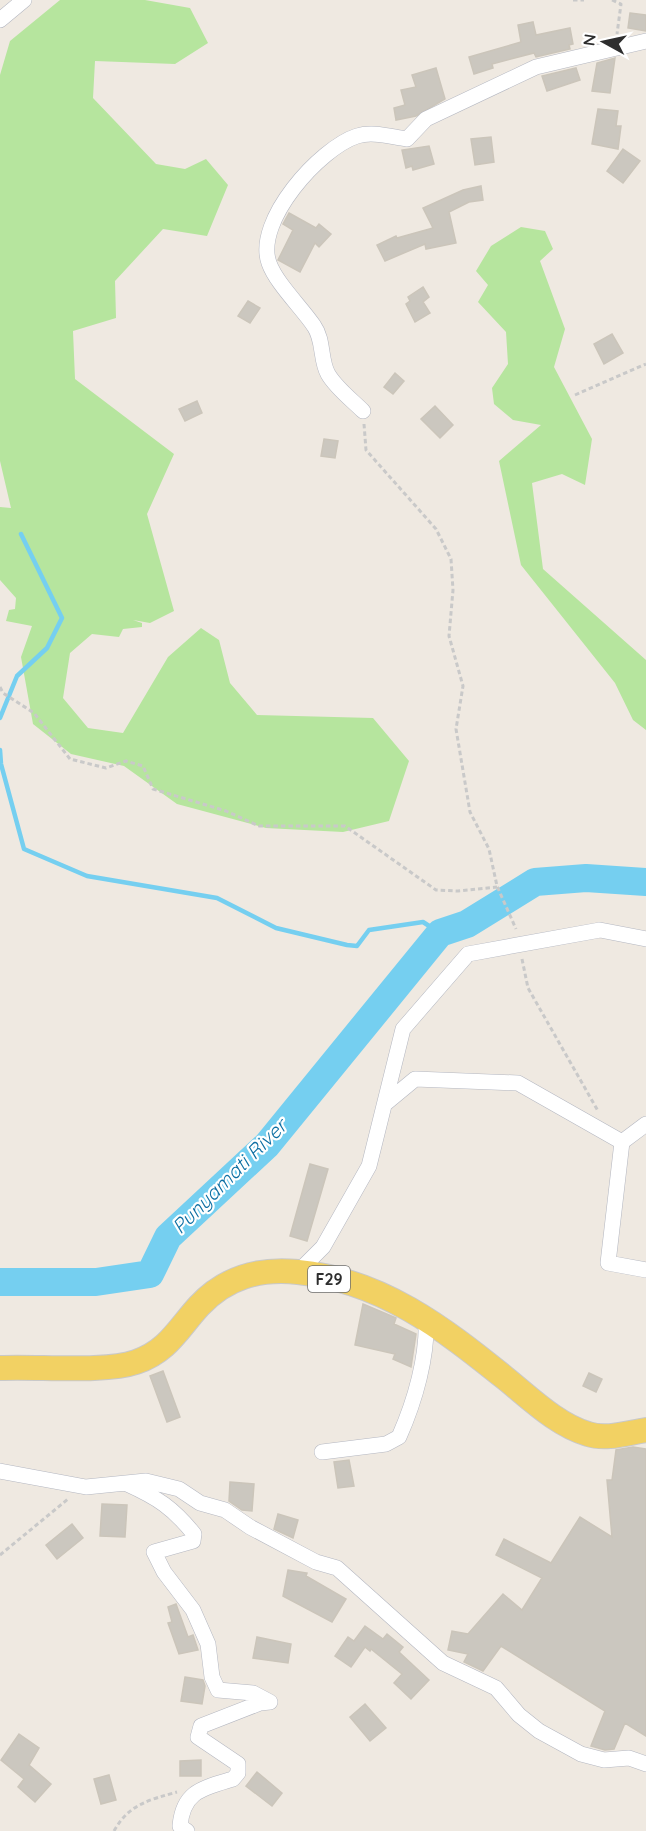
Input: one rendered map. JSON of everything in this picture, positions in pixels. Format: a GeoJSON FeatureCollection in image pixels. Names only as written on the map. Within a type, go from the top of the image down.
{"type":"FeatureCollection","features":[{"type":"Feature","properties":{"kind":"main road","name":"F29"},"geometry":{"type":"LineString","coordinates":[[0,1368],[113,1367],[135,1363],[156,1353],[179,1334],[200,1306],[227,1282],[263,1271],[298,1272],[344,1282],[391,1299],[426,1317],[534,1401],[576,1430],[604,1437],[646,1430]]}},
{"type":"Feature","properties":{"kind":"street"},"geometry":{"type":"LineString","coordinates":[[0,21],[24,0]]}},
{"type":"Feature","properties":{"kind":"street"},"geometry":{"type":"LineString","coordinates":[[363,411],[328,374],[316,329],[269,263],[269,237],[293,186],[308,170],[346,141],[370,134],[407,139],[426,119],[536,67],[646,41]]}},
{"type":"Feature","properties":{"kind":"street"},"geometry":{"type":"LineString","coordinates":[[298,1272],[323,1247],[369,1166],[403,1029],[468,954],[600,930],[646,939]]}},
{"type":"Feature","properties":{"kind":"street"},"geometry":{"type":"LineString","coordinates":[[386,1103],[415,1079],[518,1083],[617,1139]]}},
{"type":"Feature","properties":{"kind":"street"},"geometry":{"type":"LineString","coordinates":[[617,1139],[646,1124]]}},
{"type":"Feature","properties":{"kind":"street"},"geometry":{"type":"LineString","coordinates":[[617,1139],[608,1263],[646,1270]]}},
{"type":"Feature","properties":{"kind":"street"},"geometry":{"type":"LineString","coordinates":[[322,1452],[386,1444],[399,1437],[423,1356],[426,1317]]}},
{"type":"Feature","properties":{"kind":"street"},"geometry":{"type":"LineString","coordinates":[[0,1471],[87,1487],[146,1481],[179,1489],[200,1503],[225,1510],[250,1527],[316,1562],[337,1568],[443,1663],[496,1688],[519,1715],[539,1731],[581,1754],[604,1760],[629,1758],[646,1764]]}},
{"type":"Feature","properties":{"kind":"street"},"geometry":{"type":"LineString","coordinates":[[127,1484],[158,1498],[177,1512],[194,1534],[193,1541],[185,1545],[154,1552],[164,1572],[193,1610],[208,1644],[212,1677],[218,1690],[253,1693],[270,1702],[260,1703],[201,1726],[198,1737],[238,1764],[237,1773],[233,1779],[199,1789],[182,1808],[180,1826],[187,1831]]}},
{"type":"Feature","properties":{"kind":"path"},"geometry":{"type":"LineString","coordinates":[[573,0],[584,0]]}},
{"type":"Feature","properties":{"kind":"path"},"geometry":{"type":"LineString","coordinates":[[612,0],[621,4],[615,49]]}},
{"type":"Feature","properties":{"kind":"path"},"geometry":{"type":"LineString","coordinates":[[575,395],[646,364]]}},
{"type":"Feature","properties":{"kind":"path"},"geometry":{"type":"LineString","coordinates":[[363,411],[366,450],[436,529],[451,559],[453,590],[449,636],[463,686],[456,729],[470,812],[489,849],[500,893],[515,923],[528,988],[617,1139]]}},
{"type":"Feature","properties":{"kind":"path"},"geometry":{"type":"LineString","coordinates":[[0,687],[3,693],[34,713],[70,759],[106,768],[126,761],[143,766],[153,789],[226,811],[259,825],[345,826],[436,890],[458,891],[498,886]]}},
{"type":"Feature","properties":{"kind":"path"},"geometry":{"type":"LineString","coordinates":[[0,1555],[61,1504],[87,1487]]}},
{"type":"Feature","properties":{"kind":"path"},"geometry":{"type":"LineString","coordinates":[[114,1831],[123,1815],[147,1801],[199,1789]]}},
{"type":"Feature","properties":{"kind":"green space"},"geometry":{"type":"Polygon","coordinates":[[[60,0],[145,0],[190,8],[208,43],[175,64],[95,61],[93,98],[156,164],[185,169],[206,159],[228,185],[207,236],[163,229],[115,281],[116,318],[73,331],[75,379],[174,454],[147,514],[174,611],[150,623],[133,620],[142,623],[142,627],[123,629],[119,637],[92,634],[70,653],[63,698],[88,728],[123,733],[168,657],[201,628],[219,640],[230,683],[257,715],[373,718],[409,761],[389,821],[343,832],[266,828],[177,804],[124,766],[71,754],[33,724],[21,657],[32,626],[6,621],[9,610],[15,609],[16,598],[0,580],[0,507],[11,508],[0,461],[0,75],[10,41],[60,0]]]}},
{"type":"Feature","properties":{"kind":"green space"},"geometry":{"type":"Polygon","coordinates":[[[521,227],[545,231],[553,249],[540,261],[565,329],[554,367],[592,439],[585,485],[562,474],[532,483],[543,569],[646,660],[646,730],[633,720],[615,683],[521,565],[499,461],[541,425],[513,420],[494,404],[492,388],[508,364],[506,332],[478,302],[488,285],[476,271],[491,246],[521,227]]]}},
{"type":"Feature","properties":{"kind":"building"},"geometry":{"type":"Polygon","coordinates":[[[630,13],[646,15],[646,31],[628,28],[630,13]]]}},
{"type":"Feature","properties":{"kind":"building"},"geometry":{"type":"Polygon","coordinates":[[[533,22],[536,35],[570,28],[573,44],[569,45],[570,49],[536,57],[534,53],[492,64],[493,68],[474,74],[469,57],[521,42],[518,25],[533,22]]]}},
{"type":"Feature","properties":{"kind":"building"},"geometry":{"type":"Polygon","coordinates":[[[615,58],[610,93],[592,91],[597,63],[615,58]]]}},
{"type":"Feature","properties":{"kind":"building"},"geometry":{"type":"Polygon","coordinates":[[[436,68],[445,99],[416,116],[396,120],[394,108],[405,105],[401,90],[416,87],[412,75],[436,68]]]}},
{"type":"Feature","properties":{"kind":"building"},"geometry":{"type":"Polygon","coordinates":[[[576,68],[580,80],[547,91],[542,76],[576,68]]]}},
{"type":"Feature","properties":{"kind":"building"},"geometry":{"type":"Polygon","coordinates":[[[598,109],[618,111],[616,126],[621,126],[618,149],[592,144],[598,109]]]}},
{"type":"Feature","properties":{"kind":"building"},"geometry":{"type":"Polygon","coordinates":[[[491,137],[494,162],[475,165],[471,139],[491,137]]]}},
{"type":"Feature","properties":{"kind":"building"},"geometry":{"type":"Polygon","coordinates":[[[429,146],[434,164],[413,170],[412,166],[406,168],[402,150],[429,146]]]}},
{"type":"Feature","properties":{"kind":"building"},"geometry":{"type":"Polygon","coordinates":[[[623,149],[640,161],[623,183],[607,171],[623,149]]]}},
{"type":"Feature","properties":{"kind":"building"},"geometry":{"type":"Polygon","coordinates":[[[481,186],[483,200],[469,202],[449,212],[456,243],[426,249],[425,244],[385,261],[377,245],[396,236],[397,238],[433,228],[423,208],[463,190],[481,186]]]}},
{"type":"Feature","properties":{"kind":"building"},"geometry":{"type":"Polygon","coordinates":[[[289,213],[316,228],[319,224],[331,234],[319,247],[315,243],[300,272],[278,260],[293,230],[283,224],[289,213]]]}},
{"type":"Feature","properties":{"kind":"building"},"geometry":{"type":"Polygon","coordinates":[[[423,287],[429,297],[423,302],[430,313],[415,322],[406,304],[410,301],[408,297],[423,287]]]}},
{"type":"Feature","properties":{"kind":"building"},"geometry":{"type":"Polygon","coordinates":[[[248,301],[260,308],[250,323],[238,316],[248,301]]]}},
{"type":"Feature","properties":{"kind":"building"},"geometry":{"type":"Polygon","coordinates":[[[612,334],[623,353],[604,364],[594,344],[612,334]]]}},
{"type":"Feature","properties":{"kind":"building"},"geometry":{"type":"Polygon","coordinates":[[[395,373],[404,381],[393,394],[384,387],[395,373]]]}},
{"type":"Feature","properties":{"kind":"building"},"geometry":{"type":"Polygon","coordinates":[[[197,401],[202,413],[185,421],[179,409],[197,401]]]}},
{"type":"Feature","properties":{"kind":"building"},"geometry":{"type":"Polygon","coordinates":[[[435,406],[453,425],[440,438],[421,419],[435,406]]]}},
{"type":"Feature","properties":{"kind":"building"},"geometry":{"type":"Polygon","coordinates":[[[324,439],[338,441],[335,458],[321,456],[324,439]]]}},
{"type":"Feature","properties":{"kind":"building"},"geometry":{"type":"Polygon","coordinates":[[[310,1164],[328,1169],[307,1241],[290,1236],[310,1164]]]}},
{"type":"Feature","properties":{"kind":"building"},"geometry":{"type":"Polygon","coordinates":[[[363,1304],[396,1318],[394,1324],[416,1334],[411,1367],[393,1359],[395,1354],[355,1345],[363,1304]]]}},
{"type":"Feature","properties":{"kind":"building"},"geometry":{"type":"Polygon","coordinates":[[[163,1371],[180,1417],[167,1422],[150,1376],[163,1371]]]}},
{"type":"Feature","properties":{"kind":"building"},"geometry":{"type":"Polygon","coordinates":[[[589,1373],[602,1379],[596,1392],[583,1386],[589,1373]]]}},
{"type":"Feature","properties":{"kind":"building"},"geometry":{"type":"Polygon","coordinates":[[[633,1447],[646,1449],[646,1736],[625,1723],[614,1749],[605,1750],[591,1746],[605,1711],[501,1646],[483,1671],[464,1662],[468,1654],[448,1650],[452,1631],[468,1634],[503,1594],[522,1610],[542,1578],[496,1555],[504,1539],[551,1563],[580,1517],[612,1537],[607,1480],[612,1480],[616,1450],[633,1447]]]}},
{"type":"Feature","properties":{"kind":"building"},"geometry":{"type":"Polygon","coordinates":[[[349,1460],[354,1486],[338,1488],[334,1462],[349,1460]]]}},
{"type":"Feature","properties":{"kind":"building"},"geometry":{"type":"Polygon","coordinates":[[[230,1482],[254,1484],[252,1511],[242,1510],[229,1501],[230,1482]]]}},
{"type":"Feature","properties":{"kind":"building"},"geometry":{"type":"Polygon","coordinates":[[[102,1504],[127,1505],[125,1537],[100,1536],[102,1504]]]}},
{"type":"Feature","properties":{"kind":"building"},"geometry":{"type":"Polygon","coordinates":[[[278,1514],[298,1520],[293,1538],[274,1529],[278,1514]]]}},
{"type":"Feature","properties":{"kind":"building"},"geometry":{"type":"Polygon","coordinates":[[[72,1524],[83,1538],[57,1559],[46,1545],[72,1524]]]}},
{"type":"Feature","properties":{"kind":"building"},"geometry":{"type":"Polygon","coordinates":[[[288,1570],[307,1573],[306,1576],[346,1599],[332,1622],[283,1596],[288,1570]]]}},
{"type":"Feature","properties":{"kind":"building"},"geometry":{"type":"Polygon","coordinates":[[[176,1604],[188,1637],[193,1635],[198,1650],[179,1654],[168,1623],[172,1622],[168,1607],[176,1604]]]}},
{"type":"Feature","properties":{"kind":"building"},"geometry":{"type":"Polygon","coordinates":[[[365,1626],[383,1639],[387,1634],[403,1647],[399,1652],[429,1680],[411,1699],[394,1683],[402,1674],[371,1649],[370,1651],[365,1647],[351,1667],[335,1656],[348,1637],[354,1641],[365,1626]]]}},
{"type":"Feature","properties":{"kind":"building"},"geometry":{"type":"Polygon","coordinates":[[[257,1637],[291,1644],[288,1663],[253,1658],[257,1637]]]}},
{"type":"Feature","properties":{"kind":"building"},"geometry":{"type":"Polygon","coordinates":[[[185,1677],[203,1680],[205,1686],[202,1704],[181,1701],[185,1677]]]}},
{"type":"Feature","properties":{"kind":"building"},"geometry":{"type":"Polygon","coordinates":[[[365,1704],[386,1728],[370,1741],[350,1717],[365,1704]]]}},
{"type":"Feature","properties":{"kind":"building"},"geometry":{"type":"Polygon","coordinates":[[[19,1734],[39,1748],[29,1765],[51,1784],[35,1802],[18,1787],[24,1779],[1,1760],[19,1734]]]}},
{"type":"Feature","properties":{"kind":"building"},"geometry":{"type":"Polygon","coordinates":[[[201,1760],[201,1776],[180,1776],[180,1761],[201,1760]]]}},
{"type":"Feature","properties":{"kind":"building"},"geometry":{"type":"Polygon","coordinates":[[[257,1772],[282,1793],[272,1806],[246,1786],[257,1772]]]}},
{"type":"Feature","properties":{"kind":"building"},"geometry":{"type":"Polygon","coordinates":[[[109,1775],[116,1800],[101,1804],[94,1779],[109,1775]]]}},
{"type":"Feature","properties":{"kind":"waterway"},"geometry":{"type":"LineString","coordinates":[[0,718],[17,676],[47,648],[62,618],[21,534]]}},
{"type":"Feature","properties":{"kind":"waterway"},"geometry":{"type":"LineString","coordinates":[[0,750],[1,764],[24,849],[87,876],[217,898],[276,928],[347,945],[357,946],[369,930],[423,922],[440,933]]}},
{"type":"Feature","properties":{"kind":"waterway","name":"Punyamati River"},"geometry":{"type":"LineString","coordinates":[[0,1282],[96,1282],[150,1274],[168,1237],[267,1145],[440,933],[467,924],[535,882],[586,878],[646,882]]}}]}
